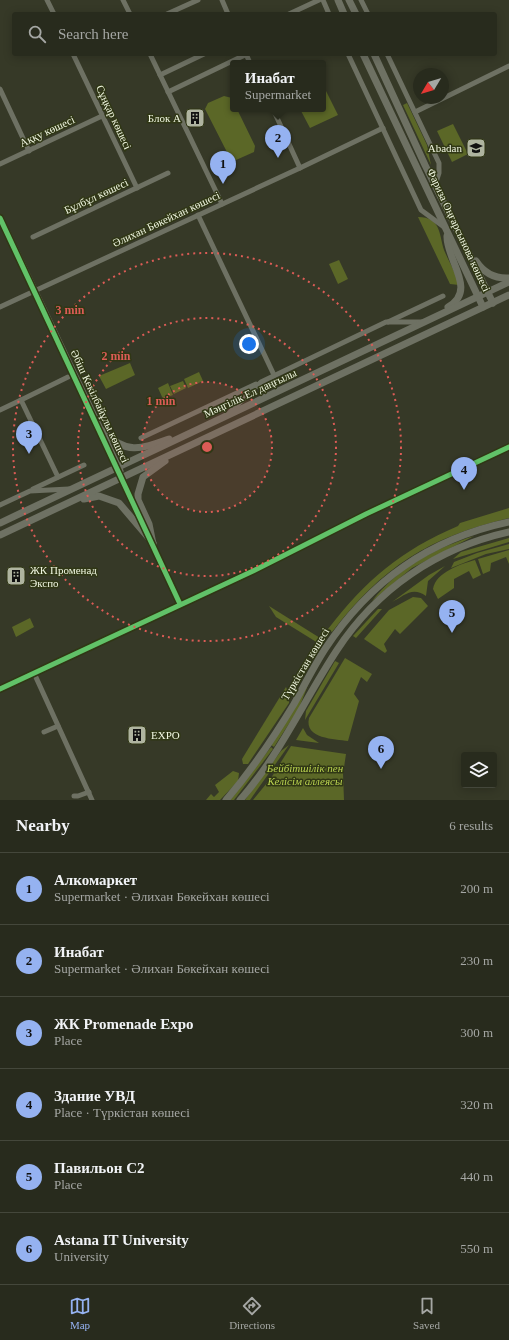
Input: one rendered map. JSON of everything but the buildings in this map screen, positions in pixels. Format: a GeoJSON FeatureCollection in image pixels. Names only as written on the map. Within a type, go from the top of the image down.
{"type":"FeatureCollection","features":[{"type":"Feature","properties":{"kind":"street"},"geometry":{"type":"LineString","coordinates":[[47,0],[53,12]]}},
{"type":"Feature","properties":{"kind":"street"},"geometry":{"type":"LineString","coordinates":[[124,0],[129,12]]}},
{"type":"Feature","properties":{"kind":"street"},"geometry":{"type":"LineString","coordinates":[[171,12],[198,0]]}},
{"type":"Feature","properties":{"kind":"street"},"geometry":{"type":"LineString","coordinates":[[222,0],[227,12]]}},
{"type":"Feature","properties":{"kind":"street"},"geometry":{"type":"LineString","coordinates":[[294,12],[321,0],[327,12]]}},
{"type":"Feature","properties":{"kind":"street"},"geometry":{"type":"LineString","coordinates":[[338,0],[343,12]]}},
{"type":"Feature","properties":{"kind":"street"},"geometry":{"type":"LineString","coordinates":[[342,0],[348,12]]}},
{"type":"Feature","properties":{"kind":"street"},"geometry":{"type":"LineString","coordinates":[[349,0],[355,12]]}},
{"type":"Feature","properties":{"kind":"street"},"geometry":{"type":"LineString","coordinates":[[361,0],[367,12]]}},
{"type":"Feature","properties":{"kind":"street","name":"Сұңқар көшесі"},"geometry":{"type":"LineString","coordinates":[[74,56],[137,188]]}},
{"type":"Feature","properties":{"kind":"street"},"geometry":{"type":"LineString","coordinates":[[151,56],[222,204]]}},
{"type":"Feature","properties":{"kind":"street"},"geometry":{"type":"LineString","coordinates":[[160,75],[200,56]]}},
{"type":"Feature","properties":{"kind":"street"},"geometry":{"type":"LineString","coordinates":[[349,56],[421,210],[440,223],[447,232],[448,245],[460,277],[460,294],[454,303],[428,321],[386,322]]}},
{"type":"Feature","properties":{"kind":"street","name":"Фариза Оңғарсынова көшесі"},"geometry":{"type":"LineString","coordinates":[[364,56],[483,307]]}},
{"type":"Feature","properties":{"kind":"street","name":"Фариза Оңғарсынова көшесі"},"geometry":{"type":"LineString","coordinates":[[375,56],[414,142],[492,302]]}},
{"type":"Feature","properties":{"kind":"street"},"geometry":{"type":"LineString","coordinates":[[388,56],[439,163],[439,173],[435,185]]}},
{"type":"Feature","properties":{"kind":"street"},"geometry":{"type":"LineString","coordinates":[[367,62],[368,57],[400,123],[414,142]]}},
{"type":"Feature","properties":{"kind":"street"},"geometry":{"type":"LineString","coordinates":[[168,92],[230,62]]}},
{"type":"Feature","properties":{"kind":"street"},"geometry":{"type":"LineString","coordinates":[[415,112],[509,66]]}},
{"type":"Feature","properties":{"kind":"street"},"geometry":{"type":"LineString","coordinates":[[0,90],[29,151]]}},
{"type":"Feature","properties":{"kind":"street"},"geometry":{"type":"LineString","coordinates":[[274,112],[300,168]]}},
{"type":"Feature","properties":{"kind":"street","name":"Аққу көшесі"},"geometry":{"type":"LineString","coordinates":[[0,164],[102,116]]}},
{"type":"Feature","properties":{"kind":"street","name":"Әлихан Бөкейхан көшесі"},"geometry":{"type":"LineString","coordinates":[[0,307],[383,128]]}},
{"type":"Feature","properties":{"kind":"street","name":"Бұлбұл көшесі"},"geometry":{"type":"LineString","coordinates":[[33,236],[168,173]]}},
{"type":"Feature","properties":{"kind":"street"},"geometry":{"type":"LineString","coordinates":[[198,215],[274,375]]}},
{"type":"Feature","properties":{"kind":"street","name":"Әбіш Кекілбайұлы көшесі"},"geometry":{"type":"LineString","coordinates":[[0,218],[118,467],[180,604]]}},
{"type":"Feature","properties":{"kind":"street"},"geometry":{"type":"LineString","coordinates":[[467,251],[488,274],[495,277],[509,278]]}},
{"type":"Feature","properties":{"kind":"street","name":"Мәңгілік Ел даңғылы"},"geometry":{"type":"LineString","coordinates":[[0,523],[509,282]]}},
{"type":"Feature","properties":{"kind":"street","name":"Мәңгілік Ел даңғылы"},"geometry":{"type":"LineString","coordinates":[[0,535],[509,295]]}},
{"type":"Feature","properties":{"kind":"street"},"geometry":{"type":"LineString","coordinates":[[142,438],[443,296]]}},
{"type":"Feature","properties":{"kind":"street"},"geometry":{"type":"LineString","coordinates":[[0,410],[68,377]]}},
{"type":"Feature","properties":{"kind":"street"},"geometry":{"type":"LineString","coordinates":[[227,416],[261,382]]}},
{"type":"Feature","properties":{"kind":"street"},"geometry":{"type":"LineString","coordinates":[[227,416],[236,402],[234,398],[228,398]]}},
{"type":"Feature","properties":{"kind":"street"},"geometry":{"type":"LineString","coordinates":[[21,400],[58,478]]}},
{"type":"Feature","properties":{"kind":"street"},"geometry":{"type":"LineString","coordinates":[[98,425],[111,439],[129,448],[148,446],[200,429]]}},
{"type":"Feature","properties":{"kind":"street"},"geometry":{"type":"LineString","coordinates":[[0,689],[509,447]]}},
{"type":"Feature","properties":{"kind":"street"},"geometry":{"type":"LineString","coordinates":[[153,544],[149,524],[138,500],[139,488],[147,473],[164,462],[170,455]]}},
{"type":"Feature","properties":{"kind":"street"},"geometry":{"type":"LineString","coordinates":[[0,505],[84,465]]}},
{"type":"Feature","properties":{"kind":"street"},"geometry":{"type":"LineString","coordinates":[[30,491],[72,489]]}},
{"type":"Feature","properties":{"kind":"street"},"geometry":{"type":"LineString","coordinates":[[73,501],[98,496],[119,502],[153,544]]}},
{"type":"Feature","properties":{"kind":"street","name":"Түркістан көшесі"},"geometry":{"type":"LineString","coordinates":[[226,800],[281,725],[332,639],[363,601],[391,575],[423,554],[462,536],[509,522]]}},
{"type":"Feature","properties":{"kind":"street","name":"Түркістан көшесі"},"geometry":{"type":"LineString","coordinates":[[240,800],[270,760],[341,644],[378,600],[411,573],[442,555],[480,540],[509,532]]}},
{"type":"Feature","properties":{"kind":"street"},"geometry":{"type":"LineString","coordinates":[[34,673],[92,800]]}},
{"type":"Feature","properties":{"kind":"street"},"geometry":{"type":"LineString","coordinates":[[44,732],[58,726]]}},
{"type":"Feature","properties":{"kind":"street"},"geometry":{"type":"LineString","coordinates":[[74,796],[89,792]]}},
{"type":"Feature","properties":{"kind":"green space"},"geometry":{"type":"Polygon","coordinates":[[[326,91],[338,115],[310,128],[302,112],[326,112],[326,91]]]}},
{"type":"Feature","properties":{"kind":"green space"},"geometry":{"type":"Polygon","coordinates":[[[224,96],[230,98],[230,112],[238,112],[255,146],[254,152],[236,160],[230,158],[205,109],[208,103],[224,96]]]}},
{"type":"Feature","properties":{"kind":"green space"},"geometry":{"type":"Polygon","coordinates":[[[407,103],[427,145],[431,165],[403,105],[407,103]]]}},
{"type":"Feature","properties":{"kind":"green space"},"geometry":{"type":"Polygon","coordinates":[[[453,124],[468,154],[452,162],[437,131],[453,124]]]}},
{"type":"Feature","properties":{"kind":"green space"},"geometry":{"type":"Polygon","coordinates":[[[418,217],[426,218],[435,223],[440,233],[444,250],[459,285],[450,284],[418,217]]]}},
{"type":"Feature","properties":{"kind":"green space"},"geometry":{"type":"Polygon","coordinates":[[[339,260],[348,279],[338,284],[329,264],[339,260]]]}},
{"type":"Feature","properties":{"kind":"green space"},"geometry":{"type":"Polygon","coordinates":[[[130,363],[135,375],[106,389],[99,376],[130,363]]]}},
{"type":"Feature","properties":{"kind":"green space"},"geometry":{"type":"Polygon","coordinates":[[[199,372],[203,381],[188,388],[184,379],[199,372]]]}},
{"type":"Feature","properties":{"kind":"green space"},"geometry":{"type":"Polygon","coordinates":[[[183,381],[186,388],[174,394],[170,386],[183,381]]]}},
{"type":"Feature","properties":{"kind":"green space"},"geometry":{"type":"Polygon","coordinates":[[[168,383],[173,395],[163,399],[158,388],[168,383]]]}},
{"type":"Feature","properties":{"kind":"green space"},"geometry":{"type":"Polygon","coordinates":[[[509,508],[509,518],[455,535],[431,545],[409,558],[389,572],[370,589],[332,632],[328,629],[342,611],[371,581],[402,556],[458,526],[460,523],[509,508]]]}},
{"type":"Feature","properties":{"kind":"green space"},"geometry":{"type":"Polygon","coordinates":[[[474,536],[412,568],[372,601],[382,589],[405,569],[431,553],[474,536]]]}},
{"type":"Feature","properties":{"kind":"green space"},"geometry":{"type":"Polygon","coordinates":[[[509,538],[509,542],[453,559],[461,552],[509,538]]]}},
{"type":"Feature","properties":{"kind":"green space"},"geometry":{"type":"Polygon","coordinates":[[[509,544],[509,549],[486,554],[451,568],[454,562],[477,553],[509,544]]]}},
{"type":"Feature","properties":{"kind":"green space"},"geometry":{"type":"Polygon","coordinates":[[[509,550],[509,564],[506,557],[491,563],[490,571],[483,574],[478,559],[509,550]]]}},
{"type":"Feature","properties":{"kind":"green space"},"geometry":{"type":"Polygon","coordinates":[[[475,560],[481,575],[473,579],[469,571],[454,579],[454,588],[438,599],[433,589],[439,578],[450,570],[475,560]]]}},
{"type":"Feature","properties":{"kind":"green space"},"geometry":{"type":"Polygon","coordinates":[[[445,566],[428,581],[426,596],[421,593],[412,592],[392,602],[429,575],[445,566]]]}},
{"type":"Feature","properties":{"kind":"green space"},"geometry":{"type":"Polygon","coordinates":[[[413,597],[421,598],[428,606],[400,634],[395,629],[384,644],[387,651],[385,653],[364,639],[389,610],[413,597]]]}},
{"type":"Feature","properties":{"kind":"green space"},"geometry":{"type":"Polygon","coordinates":[[[269,606],[320,638],[318,643],[276,617],[269,606]]]}},
{"type":"Feature","properties":{"kind":"green space"},"geometry":{"type":"Polygon","coordinates":[[[378,609],[382,609],[356,638],[353,636],[378,609]]]}},
{"type":"Feature","properties":{"kind":"green space"},"geometry":{"type":"Polygon","coordinates":[[[30,618],[34,627],[16,637],[12,627],[30,618]]]}},
{"type":"Feature","properties":{"kind":"green space"},"geometry":{"type":"Polygon","coordinates":[[[345,658],[372,674],[367,682],[361,677],[354,694],[359,701],[348,741],[322,737],[311,730],[309,725],[309,718],[345,658]]]}},
{"type":"Feature","properties":{"kind":"green space"},"geometry":{"type":"Polygon","coordinates":[[[335,661],[339,663],[305,720],[306,711],[335,661]]]}},
{"type":"Feature","properties":{"kind":"green space"},"geometry":{"type":"Polygon","coordinates":[[[308,685],[299,708],[274,747],[271,745],[308,685]]]}},
{"type":"Feature","properties":{"kind":"green space"},"geometry":{"type":"Polygon","coordinates":[[[286,687],[289,695],[289,703],[248,764],[243,764],[242,759],[286,687]]]}},
{"type":"Feature","properties":{"kind":"green space"},"geometry":{"type":"Polygon","coordinates":[[[303,728],[307,735],[319,743],[296,740],[303,728]]]}},
{"type":"Feature","properties":{"kind":"green space"},"geometry":{"type":"Polygon","coordinates":[[[289,745],[250,800],[245,800],[281,751],[289,745]]]}},
{"type":"Feature","properties":{"kind":"green space","name":"Бейбітшілік пен Келісім аллеясы"},"geometry":{"type":"Polygon","coordinates":[[[291,746],[346,754],[343,774],[344,800],[253,800],[271,778],[291,746]]]}},
{"type":"Feature","properties":{"kind":"green space"},"geometry":{"type":"Polygon","coordinates":[[[271,747],[273,749],[234,800],[230,800],[271,747]]]}},
{"type":"Feature","properties":{"kind":"green space"},"geometry":{"type":"Polygon","coordinates":[[[233,771],[239,773],[238,781],[220,800],[206,800],[211,794],[214,797],[219,792],[215,785],[233,771]]]}},
{"type":"Feature","properties":{"kind":"cycle path"},"geometry":{"type":"LineString","coordinates":[[0,218],[180,604]]}},
{"type":"Feature","properties":{"kind":"cycle path"},"geometry":{"type":"LineString","coordinates":[[0,689],[253,571],[366,514],[509,447]]}},
{"type":"Feature","properties":{"kind":"place","name":"Блок А"},"geometry":{"type":"Point","coordinates":[195,118]}},
{"type":"Feature","properties":{"kind":"place","name":"Abadan"},"geometry":{"type":"Point","coordinates":[476,148]}},
{"type":"Feature","properties":{"kind":"place","name":"Инабат"},"geometry":{"type":"Point","coordinates":[278,158]}},
{"type":"Feature","properties":{"kind":"place","name":"Алкомаркет"},"geometry":{"type":"Point","coordinates":[223,184]}},
{"type":"Feature","properties":{"kind":"place","name":"ЖК Promenade Expo"},"geometry":{"type":"Point","coordinates":[29,454]}},
{"type":"Feature","properties":{"kind":"place","name":"Здание УВД"},"geometry":{"type":"Point","coordinates":[464,490]}},
{"type":"Feature","properties":{"kind":"place","name":"ЖК Променад Экспо"},"geometry":{"type":"Point","coordinates":[16,576]}},
{"type":"Feature","properties":{"kind":"place","name":"Павильон С2"},"geometry":{"type":"Point","coordinates":[452,633]}},
{"type":"Feature","properties":{"kind":"place","name":"EXPO"},"geometry":{"type":"Point","coordinates":[137,735]}},
{"type":"Feature","properties":{"kind":"place","name":"Astana IT University"},"geometry":{"type":"Point","coordinates":[381,769]}}]}
